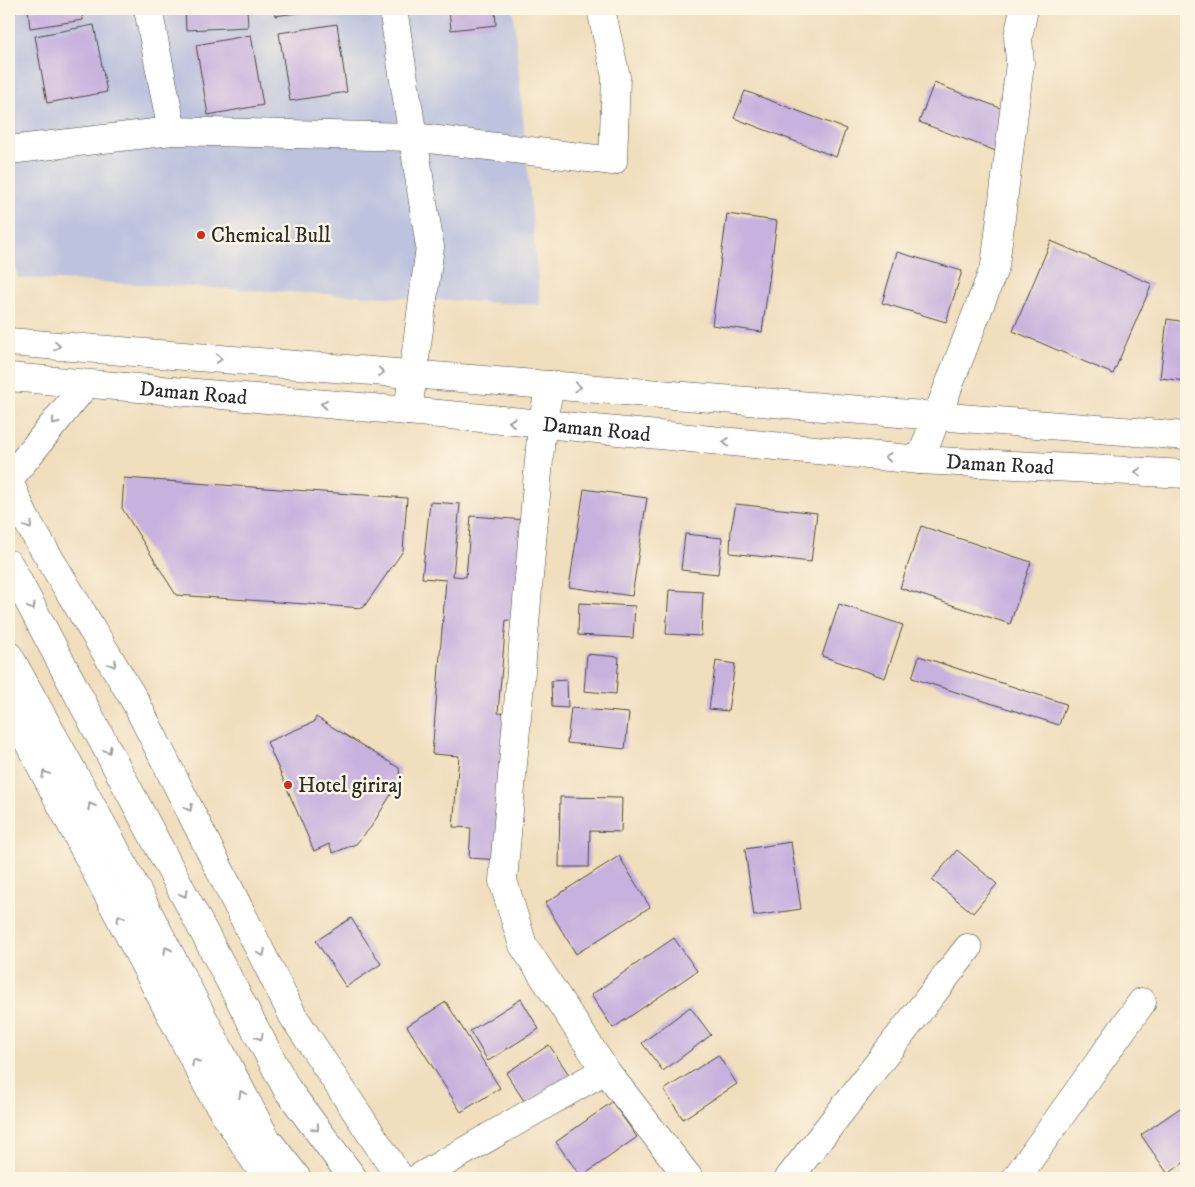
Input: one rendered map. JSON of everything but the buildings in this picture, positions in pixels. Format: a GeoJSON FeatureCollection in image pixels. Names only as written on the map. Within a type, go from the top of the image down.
{"type":"FeatureCollection","features":[{"type":"Feature","properties":{"kind":"main road"},"geometry":{"type":"LineString","coordinates":[[148,9],[172,131]]}},
{"type":"Feature","properties":{"kind":"main road"},"geometry":{"type":"LineString","coordinates":[[393,9],[430,247],[408,411]]}},
{"type":"Feature","properties":{"kind":"main road"},"geometry":{"type":"LineString","coordinates":[[9,150],[172,131],[413,137],[613,161],[616,77],[601,9]]}},
{"type":"Feature","properties":{"kind":"main road"},"geometry":{"type":"LineString","coordinates":[[920,460],[995,266],[1020,63],[1018,37],[1024,9]]}},
{"type":"Feature","properties":{"kind":"main road"},"geometry":{"type":"LineString","coordinates":[[9,342],[1186,436]]}},
{"type":"Feature","properties":{"kind":"main road","name":"Daman Road"},"geometry":{"type":"LineString","coordinates":[[9,377],[408,411],[920,460],[1186,474]]}},
{"type":"Feature","properties":{"kind":"main road"},"geometry":{"type":"LineString","coordinates":[[86,384],[9,480],[24,516],[135,701],[293,1016],[400,1178]]}},
{"type":"Feature","properties":{"kind":"main road"},"geometry":{"type":"LineString","coordinates":[[550,385],[542,425],[503,881],[523,945],[605,1070],[689,1178]]}},
{"type":"Feature","properties":{"kind":"main road"},"geometry":{"type":"LineString","coordinates":[[9,564],[287,1089],[353,1178]]}},
{"type":"Feature","properties":{"kind":"main road"},"geometry":{"type":"LineString","coordinates":[[9,656],[110,839],[265,1137],[297,1178]]}},
{"type":"Feature","properties":{"kind":"main road"},"geometry":{"type":"LineString","coordinates":[[9,705],[212,1094],[266,1178]]}},
{"type":"Feature","properties":{"kind":"main road"},"geometry":{"type":"LineString","coordinates":[[789,1178],[968,948]]}},
{"type":"Feature","properties":{"kind":"main road"},"geometry":{"type":"LineString","coordinates":[[1016,1178],[1142,1002]]}},
{"type":"Feature","properties":{"kind":"main road"},"geometry":{"type":"LineString","coordinates":[[418,1178],[605,1070]]}},
{"type":"Feature","properties":{"kind":"shaded area"},"geometry":{"type":"Polygon","coordinates":[[[9,9],[513,9],[540,305],[18,278],[9,223],[9,9]]]}},
{"type":"Feature","properties":{"kind":"place","name":"Chemical Bull"},"geometry":{"type":"Point","coordinates":[201,235]}},
{"type":"Feature","properties":{"kind":"place","name":"Hotel giriraj"},"geometry":{"type":"Point","coordinates":[288,785]}}]}
